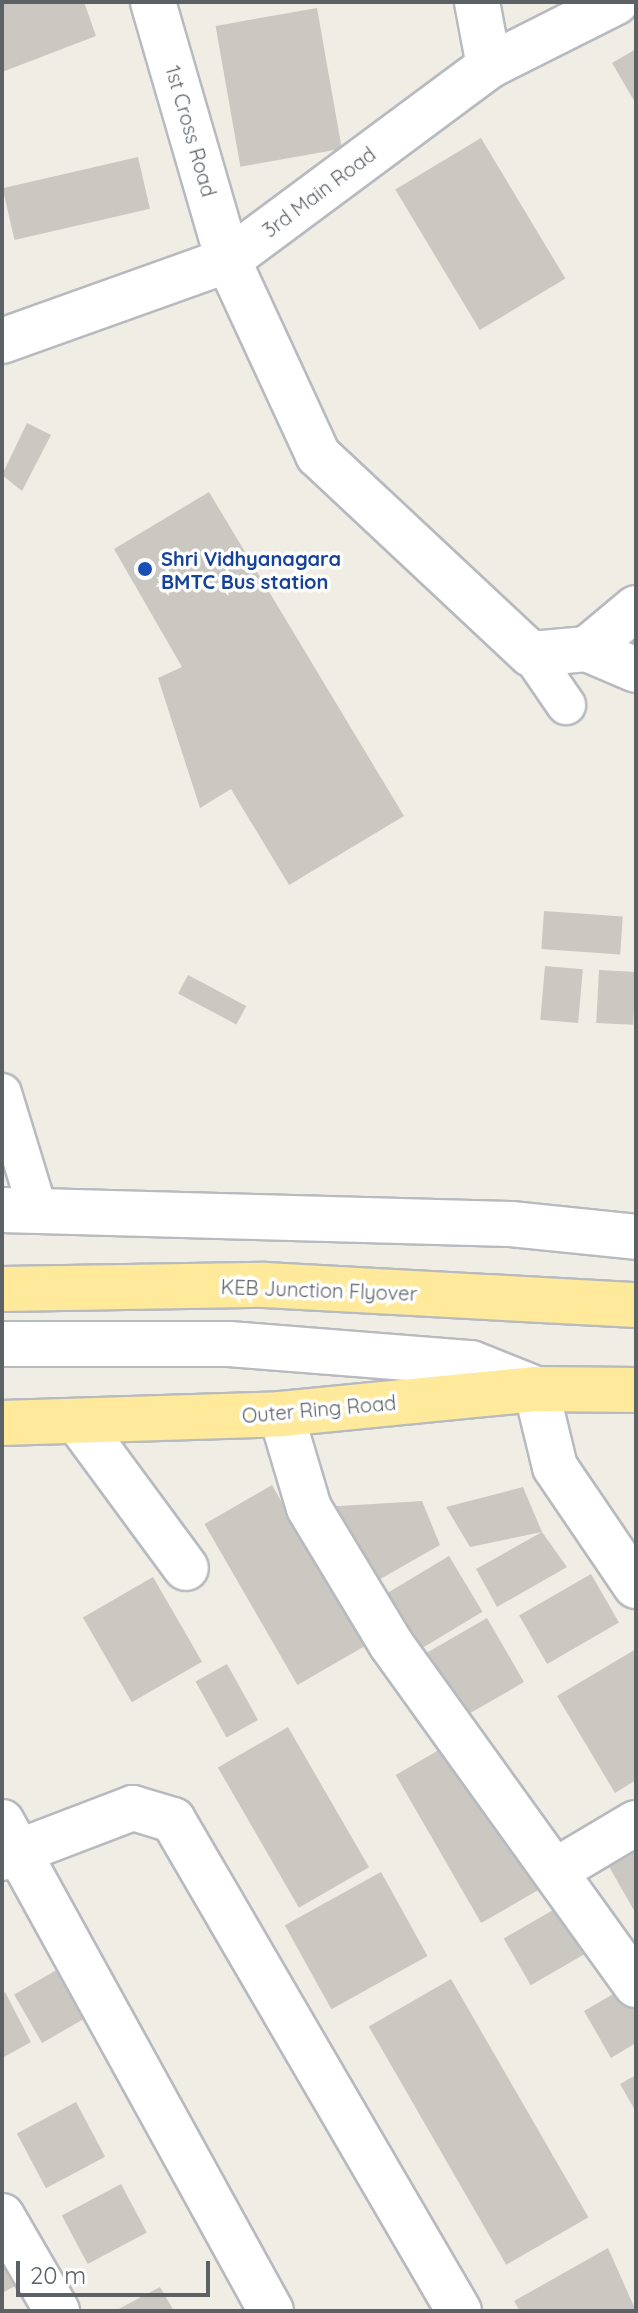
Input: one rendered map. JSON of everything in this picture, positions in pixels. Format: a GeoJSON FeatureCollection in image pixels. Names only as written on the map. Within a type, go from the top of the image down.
{"type":"FeatureCollection","features":[{"type":"Feature","properties":{"kind":"highway","name":"KEB Junction Flyover"},"geometry":{"type":"LineString","coordinates":[[2,1289],[265,1285],[636,1305]]}},
{"type":"Feature","properties":{"kind":"highway","name":"Outer Ring Road"},"geometry":{"type":"LineString","coordinates":[[2,1423],[79,1423],[281,1414],[536,1389],[636,1390]]}},
{"type":"Feature","properties":{"kind":"street","name":"1st Cross Road"},"geometry":{"type":"LineString","coordinates":[[153,2],[228,260],[318,455],[531,654]]}},
{"type":"Feature","properties":{"kind":"street"},"geometry":{"type":"LineString","coordinates":[[477,2],[489,66]]}},
{"type":"Feature","properties":{"kind":"street","name":"3rd Main Road"},"geometry":{"type":"LineString","coordinates":[[2,341],[228,260],[489,66],[616,2]]}},
{"type":"Feature","properties":{"kind":"street"},"geometry":{"type":"LineString","coordinates":[[587,649],[636,608]]}},
{"type":"Feature","properties":{"kind":"street"},"geometry":{"type":"LineString","coordinates":[[531,654],[587,649],[636,670]]}},
{"type":"Feature","properties":{"kind":"street"},"geometry":{"type":"LineString","coordinates":[[29,1210],[217,1213],[636,1237]]}},
{"type":"Feature","properties":{"kind":"street"},"geometry":{"type":"LineString","coordinates":[[2,1344],[229,1344],[471,1363],[536,1389],[555,1467],[636,1586]]}},
{"type":"Feature","properties":{"kind":"street"},"geometry":{"type":"LineString","coordinates":[[281,1414],[309,1508],[391,1644],[636,1985]]}},
{"type":"Feature","properties":{"kind":"street"},"geometry":{"type":"LineString","coordinates":[[79,1423],[186,1568]]}},
{"type":"Feature","properties":{"kind":"street"},"geometry":{"type":"LineString","coordinates":[[271,2311],[8,1843],[133,1808],[173,1820],[459,2311]]}},
{"type":"Feature","properties":{"kind":"street"},"geometry":{"type":"LineString","coordinates":[[555,1871],[636,1823]]}},
{"type":"Feature","properties":{"kind":"street"},"geometry":{"type":"LineString","coordinates":[[2,2216],[57,2311]]}},
{"type":"Feature","properties":{"kind":"lane"},"geometry":{"type":"LineString","coordinates":[[531,654],[566,705]]}},
{"type":"Feature","properties":{"kind":"lane"},"geometry":{"type":"LineString","coordinates":[[2,1093],[29,1210]]}},
{"type":"Feature","properties":{"kind":"building"},"geometry":{"type":"Polygon","coordinates":[[[2,2],[84,2],[96,36],[2,72],[2,2]]]}},
{"type":"Feature","properties":{"kind":"building"},"geometry":{"type":"Polygon","coordinates":[[[317,8],[342,149],[240,167],[216,26],[317,8]]]}},
{"type":"Feature","properties":{"kind":"building"},"geometry":{"type":"Polygon","coordinates":[[[636,49],[636,104],[612,63],[636,49]]]}},
{"type":"Feature","properties":{"kind":"building"},"geometry":{"type":"Polygon","coordinates":[[[481,138],[565,279],[480,330],[395,190],[481,138]]]}},
{"type":"Feature","properties":{"kind":"building"},"geometry":{"type":"Polygon","coordinates":[[[138,157],[150,209],[14,240],[3,188],[138,157]]]}},
{"type":"Feature","properties":{"kind":"building"},"geometry":{"type":"Polygon","coordinates":[[[27,423],[51,435],[22,491],[2,475],[27,423]]]}},
{"type":"Feature","properties":{"kind":"building"},"geometry":{"type":"Polygon","coordinates":[[[209,492],[404,816],[289,885],[231,789],[200,808],[158,678],[182,667],[114,549],[209,492]]]}},
{"type":"Feature","properties":{"kind":"building"},"geometry":{"type":"Polygon","coordinates":[[[544,911],[623,917],[620,954],[541,949],[544,911]]]}},
{"type":"Feature","properties":{"kind":"building"},"geometry":{"type":"Polygon","coordinates":[[[545,966],[583,969],[578,1023],[540,1020],[545,966]]]}},
{"type":"Feature","properties":{"kind":"building"},"geometry":{"type":"Polygon","coordinates":[[[599,970],[636,972],[633,1025],[596,1023],[599,970]]]}},
{"type":"Feature","properties":{"kind":"building"},"geometry":{"type":"Polygon","coordinates":[[[188,975],[246,1006],[236,1025],[178,994],[188,975]]]}},
{"type":"Feature","properties":{"kind":"building"},"geometry":{"type":"Polygon","coordinates":[[[272,1485],[365,1646],[297,1685],[204,1524],[272,1485]]]}},
{"type":"Feature","properties":{"kind":"building"},"geometry":{"type":"Polygon","coordinates":[[[523,1487],[542,1532],[470,1547],[446,1507],[523,1487]]]}},
{"type":"Feature","properties":{"kind":"building"},"geometry":{"type":"Polygon","coordinates":[[[422,1501],[440,1545],[368,1586],[323,1507],[422,1501]]]}},
{"type":"Feature","properties":{"kind":"building"},"geometry":{"type":"Polygon","coordinates":[[[542,1532],[567,1567],[497,1607],[476,1569],[542,1532]]]}},
{"type":"Feature","properties":{"kind":"building"},"geometry":{"type":"Polygon","coordinates":[[[449,1556],[482,1612],[414,1653],[380,1597],[449,1556]]]}},
{"type":"Feature","properties":{"kind":"building"},"geometry":{"type":"Polygon","coordinates":[[[591,1574],[619,1622],[547,1664],[519,1615],[591,1574]]]}},
{"type":"Feature","properties":{"kind":"building"},"geometry":{"type":"Polygon","coordinates":[[[153,1577],[202,1662],[132,1702],[83,1618],[153,1577]]]}},
{"type":"Feature","properties":{"kind":"building"},"geometry":{"type":"Polygon","coordinates":[[[487,1618],[524,1682],[456,1721],[419,1657],[487,1618]]]}},
{"type":"Feature","properties":{"kind":"building"},"geometry":{"type":"Polygon","coordinates":[[[636,1649],[636,1780],[615,1793],[557,1696],[636,1649]]]}},
{"type":"Feature","properties":{"kind":"building"},"geometry":{"type":"Polygon","coordinates":[[[227,1664],[258,1720],[227,1737],[196,1681],[227,1664]]]}},
{"type":"Feature","properties":{"kind":"building"},"geometry":{"type":"Polygon","coordinates":[[[288,1727],[369,1867],[299,1908],[218,1768],[288,1727]]]}},
{"type":"Feature","properties":{"kind":"building"},"geometry":{"type":"Polygon","coordinates":[[[458,1739],[544,1887],[481,1923],[396,1775],[458,1739]]]}},
{"type":"Feature","properties":{"kind":"building"},"geometry":{"type":"Polygon","coordinates":[[[636,1847],[636,1914],[607,1863],[636,1847]]]}},
{"type":"Feature","properties":{"kind":"building"},"geometry":{"type":"Polygon","coordinates":[[[381,1872],[428,1956],[331,2009],[285,1925],[381,1872]]]}},
{"type":"Feature","properties":{"kind":"building"},"geometry":{"type":"Polygon","coordinates":[[[560,1906],[587,1953],[531,1985],[504,1939],[560,1906]]]}},
{"type":"Feature","properties":{"kind":"building"},"geometry":{"type":"Polygon","coordinates":[[[60,1968],[88,2016],[42,2043],[14,1994],[60,1968]]]}},
{"type":"Feature","properties":{"kind":"building"},"geometry":{"type":"Polygon","coordinates":[[[451,1979],[588,2217],[506,2265],[369,2026],[451,1979]]]}},
{"type":"Feature","properties":{"kind":"building"},"geometry":{"type":"Polygon","coordinates":[[[632,1983],[636,2043],[611,2058],[584,2011],[632,1983]]]}},
{"type":"Feature","properties":{"kind":"building"},"geometry":{"type":"Polygon","coordinates":[[[5,1992],[31,2042],[2,2058],[2,1994],[5,1992]]]}},
{"type":"Feature","properties":{"kind":"building"},"geometry":{"type":"Polygon","coordinates":[[[636,2075],[636,2112],[620,2084],[636,2075]]]}},
{"type":"Feature","properties":{"kind":"building"},"geometry":{"type":"Polygon","coordinates":[[[76,2102],[105,2157],[46,2188],[17,2133],[76,2102]]]}},
{"type":"Feature","properties":{"kind":"building"},"geometry":{"type":"Polygon","coordinates":[[[121,2184],[147,2233],[88,2264],[62,2215],[121,2184]]]}},
{"type":"Feature","properties":{"kind":"building"},"geometry":{"type":"Polygon","coordinates":[[[2,2232],[28,2279],[2,2293],[2,2232]]]}},
{"type":"Feature","properties":{"kind":"building"},"geometry":{"type":"Polygon","coordinates":[[[608,2248],[636,2311],[520,2311],[514,2301],[608,2248]]]}},
{"type":"Feature","properties":{"kind":"building"},"geometry":{"type":"Polygon","coordinates":[[[160,2287],[174,2311],[115,2311],[160,2287]]]}},
{"type":"Feature","properties":{"kind":"place","name":"Shri Vidhyanagara BMTC Bus station"},"geometry":{"type":"Point","coordinates":[145,569]}}]}
